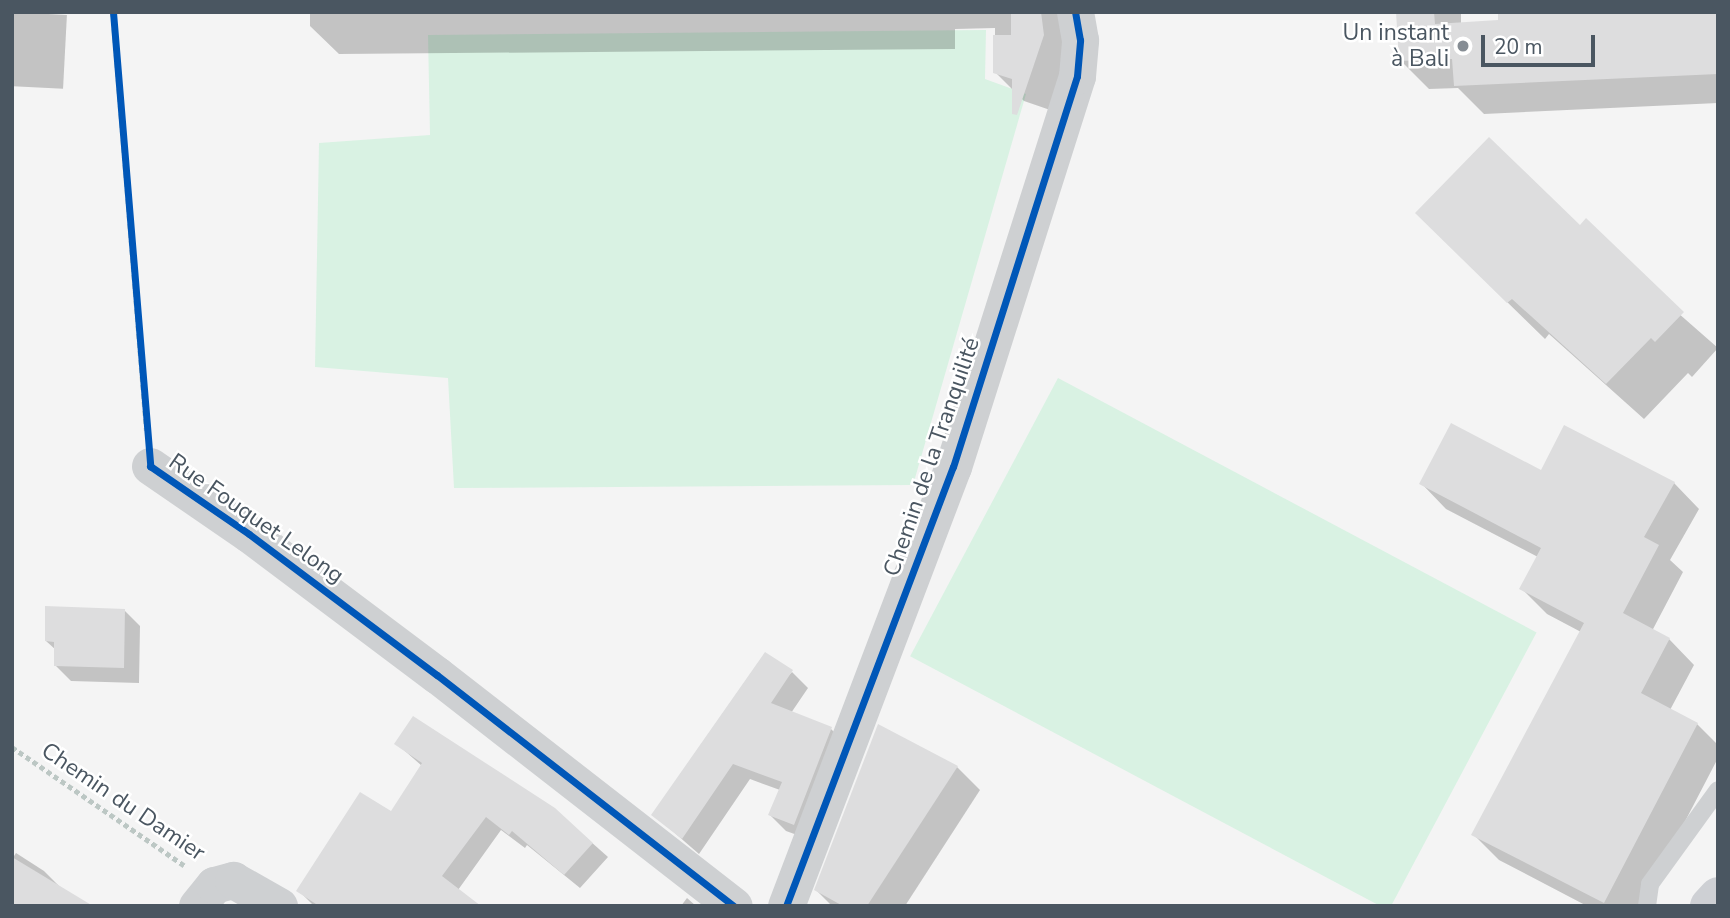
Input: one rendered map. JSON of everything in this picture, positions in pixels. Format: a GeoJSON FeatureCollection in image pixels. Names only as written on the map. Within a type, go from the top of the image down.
{"type":"FeatureCollection","features":[{"type":"Feature","properties":{"kind":"street","name":"Chemin de la Tranquilité"},"geometry":{"type":"LineString","coordinates":[[786,906],[953,467],[1077,76],[1080,40],[1075,12]]}},
{"type":"Feature","properties":{"kind":"street","name":"Rue Fouquet Lelong"},"geometry":{"type":"LineString","coordinates":[[150,466],[249,534],[426,667],[734,906]]}},
{"type":"Feature","properties":{"kind":"street"},"geometry":{"type":"LineString","coordinates":[[206,895],[233,880],[279,906]]}},
{"type":"Feature","properties":{"kind":"street"},"geometry":{"type":"LineString","coordinates":[[1709,906],[1718,896]]}},
{"type":"Feature","properties":{"kind":"lane"},"geometry":{"type":"LineString","coordinates":[[1647,906],[1650,884],[1718,790]]}},
{"type":"Feature","properties":{"kind":"green space"},"geometry":{"type":"Polygon","coordinates":[[[986,30],[985,79],[1026,94],[913,485],[454,488],[448,378],[315,367],[319,143],[430,135],[428,35],[986,30]]]}},
{"type":"Feature","properties":{"kind":"green space"},"geometry":{"type":"Polygon","coordinates":[[[1058,378],[1537,632],[1391,906],[1380,906],[910,656],[1058,378]]]}},
{"type":"Feature","properties":{"kind":"building"},"geometry":{"type":"Polygon","coordinates":[[[1011,12],[1041,12],[1044,35],[1017,115],[1012,114],[1012,79],[993,73],[993,35],[1011,35],[1011,12]]]}},
{"type":"Feature","properties":{"kind":"building"},"geometry":{"type":"Polygon","coordinates":[[[1396,12],[1434,12],[1435,24],[1498,20],[1498,12],[1718,12],[1718,74],[1454,86],[1452,59],[1399,61],[1396,12]]]}},
{"type":"Feature","properties":{"kind":"building"},"geometry":{"type":"Polygon","coordinates":[[[1489,137],[1580,225],[1586,218],[1684,312],[1655,342],[1651,338],[1606,384],[1512,299],[1507,303],[1415,213],[1489,137]]]}},
{"type":"Feature","properties":{"kind":"building"},"geometry":{"type":"Polygon","coordinates":[[[1451,423],[1541,470],[1564,425],[1675,482],[1644,537],[1659,545],[1623,613],[1670,638],[1641,693],[1698,723],[1604,903],[1471,835],[1584,623],[1519,589],[1541,548],[1419,484],[1451,423]]]}},
{"type":"Feature","properties":{"kind":"building"},"geometry":{"type":"Polygon","coordinates":[[[45,606],[125,609],[124,668],[54,666],[54,642],[45,641],[45,606]]]}},
{"type":"Feature","properties":{"kind":"building"},"geometry":{"type":"Polygon","coordinates":[[[765,652],[793,670],[771,703],[832,727],[794,825],[768,815],[782,782],[733,764],[682,839],[651,815],[765,652]]]}},
{"type":"Feature","properties":{"kind":"building"},"geometry":{"type":"Polygon","coordinates":[[[413,716],[555,808],[593,843],[564,875],[512,831],[509,835],[486,817],[442,876],[481,906],[319,906],[296,891],[360,792],[391,811],[422,763],[394,744],[413,716]]]}},
{"type":"Feature","properties":{"kind":"building"},"geometry":{"type":"Polygon","coordinates":[[[878,724],[958,766],[867,906],[843,906],[814,890],[878,724]]]}},
{"type":"Feature","properties":{"kind":"building"},"geometry":{"type":"Polygon","coordinates":[[[12,857],[93,906],[12,906],[12,857]]]}},
{"type":"Feature","properties":{"kind":"cycle path"},"geometry":{"type":"LineString","coordinates":[[113,12],[150,466],[249,534],[437,675],[734,906]]}},
{"type":"Feature","properties":{"kind":"cycle path"},"geometry":{"type":"LineString","coordinates":[[786,906],[953,467],[1077,76],[1080,40],[1075,12]]}},
{"type":"Feature","properties":{"kind":"place","name":"Un instant à Bali"},"geometry":{"type":"Point","coordinates":[1463,46]}}]}
